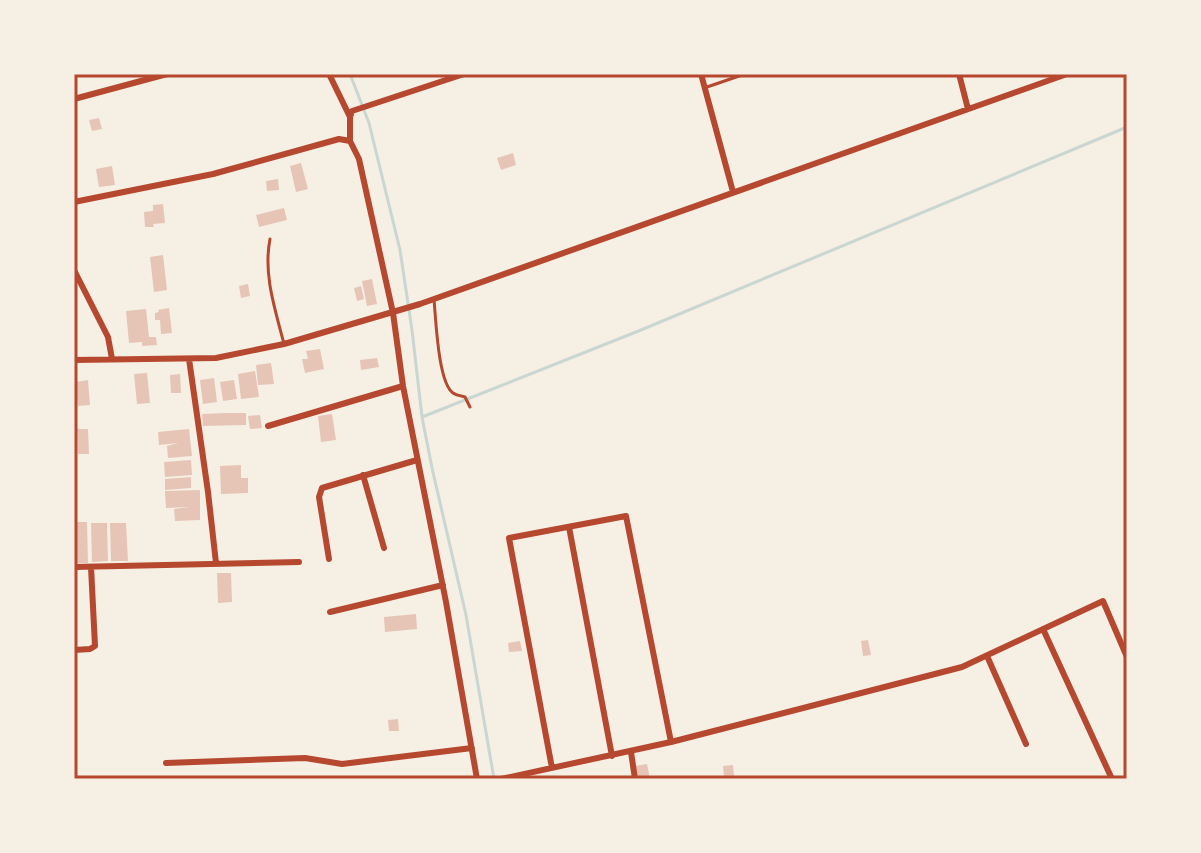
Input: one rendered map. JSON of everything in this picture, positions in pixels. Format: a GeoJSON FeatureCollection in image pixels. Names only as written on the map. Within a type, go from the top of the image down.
{"type":"FeatureCollection","features":[{"type":"Feature","properties":{"kind":"street"},"geometry":{"type":"LineString","coordinates":[[74,99],[167,74]]}},
{"type":"Feature","properties":{"kind":"street"},"geometry":{"type":"LineString","coordinates":[[329,74],[350,117]]}},
{"type":"Feature","properties":{"kind":"street"},"geometry":{"type":"LineString","coordinates":[[464,74],[352,111],[350,141],[359,159],[396,312],[403,386],[443,585],[477,779]]}},
{"type":"Feature","properties":{"kind":"street"},"geometry":{"type":"LineString","coordinates":[[701,74],[733,192]]}},
{"type":"Feature","properties":{"kind":"street"},"geometry":{"type":"LineString","coordinates":[[959,74],[968,109]]}},
{"type":"Feature","properties":{"kind":"street"},"geometry":{"type":"LineString","coordinates":[[74,360],[216,358],[284,344],[396,312],[1067,74]]}},
{"type":"Feature","properties":{"kind":"street"},"geometry":{"type":"LineString","coordinates":[[74,202],[224,172],[339,139],[350,141]]}},
{"type":"Feature","properties":{"kind":"street"},"geometry":{"type":"LineString","coordinates":[[74,270],[108,337],[112,359]]}},
{"type":"Feature","properties":{"kind":"street"},"geometry":{"type":"LineString","coordinates":[[189,359],[216,563]]}},
{"type":"Feature","properties":{"kind":"street"},"geometry":{"type":"LineString","coordinates":[[268,426],[403,386]]}},
{"type":"Feature","properties":{"kind":"street"},"geometry":{"type":"LineString","coordinates":[[329,559],[320,491],[417,460]]}},
{"type":"Feature","properties":{"kind":"street"},"geometry":{"type":"LineString","coordinates":[[363,475],[384,548]]}},
{"type":"Feature","properties":{"kind":"street"},"geometry":{"type":"LineString","coordinates":[[552,768],[509,538],[626,516],[671,742]]}},
{"type":"Feature","properties":{"kind":"street"},"geometry":{"type":"LineString","coordinates":[[569,527],[612,756]]}},
{"type":"Feature","properties":{"kind":"street"},"geometry":{"type":"LineString","coordinates":[[74,567],[299,562]]}},
{"type":"Feature","properties":{"kind":"street"},"geometry":{"type":"LineString","coordinates":[[74,650],[95,646],[91,567]]}},
{"type":"Feature","properties":{"kind":"street"},"geometry":{"type":"LineString","coordinates":[[330,612],[443,585]]}},
{"type":"Feature","properties":{"kind":"street"},"geometry":{"type":"LineString","coordinates":[[501,779],[631,752],[962,667],[1103,601],[1127,657]]}},
{"type":"Feature","properties":{"kind":"street"},"geometry":{"type":"LineString","coordinates":[[1043,629],[1112,779]]}},
{"type":"Feature","properties":{"kind":"street"},"geometry":{"type":"LineString","coordinates":[[987,656],[1026,744]]}},
{"type":"Feature","properties":{"kind":"street"},"geometry":{"type":"LineString","coordinates":[[166,763],[305,758],[342,764],[472,748]]}},
{"type":"Feature","properties":{"kind":"street"},"geometry":{"type":"LineString","coordinates":[[631,752],[635,779]]}},
{"type":"Feature","properties":{"kind":"lane"},"geometry":{"type":"LineString","coordinates":[[705,88],[745,74]]}},
{"type":"Feature","properties":{"kind":"lane"},"geometry":{"type":"LineString","coordinates":[[270,239],[266,256],[268,278],[284,344]]}},
{"type":"Feature","properties":{"kind":"lane"},"geometry":{"type":"LineString","coordinates":[[434,299],[442,371],[454,395],[468,402]]}},
{"type":"Feature","properties":{"kind":"building"},"geometry":{"type":"Polygon","coordinates":[[[99,118],[102,129],[92,131],[89,120],[99,118]]]}},
{"type":"Feature","properties":{"kind":"building"},"geometry":{"type":"Polygon","coordinates":[[[513,153],[516,165],[501,170],[497,158],[513,153]]]}},
{"type":"Feature","properties":{"kind":"building"},"geometry":{"type":"Polygon","coordinates":[[[301,163],[308,189],[296,192],[290,166],[301,163]]]}},
{"type":"Feature","properties":{"kind":"building"},"geometry":{"type":"Polygon","coordinates":[[[112,166],[115,185],[99,187],[96,169],[112,166]]]}},
{"type":"Feature","properties":{"kind":"building"},"geometry":{"type":"Polygon","coordinates":[[[278,179],[279,190],[267,191],[266,181],[278,179]]]}},
{"type":"Feature","properties":{"kind":"building"},"geometry":{"type":"Polygon","coordinates":[[[163,204],[165,223],[145,227],[144,212],[153,211],[153,205],[163,204]]]}},
{"type":"Feature","properties":{"kind":"building"},"geometry":{"type":"Polygon","coordinates":[[[284,208],[287,220],[259,227],[256,215],[284,208]]]}},
{"type":"Feature","properties":{"kind":"building"},"geometry":{"type":"Polygon","coordinates":[[[163,255],[167,290],[154,292],[150,257],[163,255]]]}},
{"type":"Feature","properties":{"kind":"building"},"geometry":{"type":"Polygon","coordinates":[[[372,279],[377,304],[367,306],[362,281],[372,279]]]}},
{"type":"Feature","properties":{"kind":"building"},"geometry":{"type":"Polygon","coordinates":[[[248,284],[250,296],[241,298],[239,286],[248,284]]]}},
{"type":"Feature","properties":{"kind":"building"},"geometry":{"type":"Polygon","coordinates":[[[361,286],[364,299],[357,301],[354,288],[361,286]]]}},
{"type":"Feature","properties":{"kind":"building"},"geometry":{"type":"Polygon","coordinates":[[[169,308],[172,333],[161,334],[160,320],[155,320],[155,313],[169,308]]]}},
{"type":"Feature","properties":{"kind":"building"},"geometry":{"type":"Polygon","coordinates":[[[146,309],[149,337],[156,337],[157,345],[129,343],[126,311],[146,309]]]}},
{"type":"Feature","properties":{"kind":"building"},"geometry":{"type":"Polygon","coordinates":[[[320,349],[324,369],[305,373],[302,359],[308,359],[306,351],[320,349]]]}},
{"type":"Feature","properties":{"kind":"building"},"geometry":{"type":"Polygon","coordinates":[[[377,358],[379,367],[361,370],[360,360],[377,358]]]}},
{"type":"Feature","properties":{"kind":"building"},"geometry":{"type":"Polygon","coordinates":[[[271,363],[274,384],[258,385],[256,365],[271,363]]]}},
{"type":"Feature","properties":{"kind":"building"},"geometry":{"type":"Polygon","coordinates":[[[255,371],[259,397],[241,399],[238,374],[255,371]]]}},
{"type":"Feature","properties":{"kind":"building"},"geometry":{"type":"Polygon","coordinates":[[[147,373],[150,403],[137,404],[134,374],[147,373]]]}},
{"type":"Feature","properties":{"kind":"building"},"geometry":{"type":"Polygon","coordinates":[[[180,374],[181,393],[171,393],[170,375],[180,374]]]}},
{"type":"Feature","properties":{"kind":"building"},"geometry":{"type":"Polygon","coordinates":[[[214,378],[217,402],[203,404],[200,380],[214,378]]]}},
{"type":"Feature","properties":{"kind":"building"},"geometry":{"type":"Polygon","coordinates":[[[88,380],[90,405],[78,406],[77,397],[74,397],[76,382],[88,380]]]}},
{"type":"Feature","properties":{"kind":"building"},"geometry":{"type":"Polygon","coordinates":[[[234,380],[237,399],[223,401],[220,382],[234,380]]]}},
{"type":"Feature","properties":{"kind":"building"},"geometry":{"type":"Polygon","coordinates":[[[246,413],[246,425],[203,426],[202,414],[246,413]]]}},
{"type":"Feature","properties":{"kind":"building"},"geometry":{"type":"Polygon","coordinates":[[[332,414],[336,440],[321,442],[318,416],[332,414]]]}},
{"type":"Feature","properties":{"kind":"building"},"geometry":{"type":"Polygon","coordinates":[[[260,415],[262,428],[250,429],[248,416],[260,415]]]}},
{"type":"Feature","properties":{"kind":"building"},"geometry":{"type":"Polygon","coordinates":[[[77,429],[88,429],[89,454],[78,454],[77,429]]]}},
{"type":"Feature","properties":{"kind":"building"},"geometry":{"type":"Polygon","coordinates":[[[189,429],[192,456],[168,458],[167,446],[178,443],[159,445],[158,432],[189,429]]]}},
{"type":"Feature","properties":{"kind":"building"},"geometry":{"type":"Polygon","coordinates":[[[191,460],[192,475],[165,477],[164,462],[191,460]]]}},
{"type":"Feature","properties":{"kind":"building"},"geometry":{"type":"Polygon","coordinates":[[[241,465],[241,478],[248,478],[248,493],[221,494],[220,466],[241,465]]]}},
{"type":"Feature","properties":{"kind":"building"},"geometry":{"type":"Polygon","coordinates":[[[191,477],[191,488],[165,490],[165,479],[191,477]]]}},
{"type":"Feature","properties":{"kind":"building"},"geometry":{"type":"Polygon","coordinates":[[[200,490],[200,520],[175,521],[174,509],[189,507],[166,508],[165,491],[200,490]]]}},
{"type":"Feature","properties":{"kind":"building"},"geometry":{"type":"Polygon","coordinates":[[[74,522],[87,522],[88,563],[74,563],[74,522]]]}},
{"type":"Feature","properties":{"kind":"building"},"geometry":{"type":"Polygon","coordinates":[[[91,523],[107,523],[108,561],[92,562],[91,523]]]}},
{"type":"Feature","properties":{"kind":"building"},"geometry":{"type":"Polygon","coordinates":[[[110,523],[126,523],[128,561],[111,561],[110,523]]]}},
{"type":"Feature","properties":{"kind":"building"},"geometry":{"type":"Polygon","coordinates":[[[217,573],[231,573],[232,602],[218,603],[217,573]]]}},
{"type":"Feature","properties":{"kind":"building"},"geometry":{"type":"Polygon","coordinates":[[[416,614],[417,629],[385,632],[384,617],[416,614]]]}},
{"type":"Feature","properties":{"kind":"building"},"geometry":{"type":"Polygon","coordinates":[[[868,640],[871,655],[863,656],[861,641],[868,640]]]}},
{"type":"Feature","properties":{"kind":"building"},"geometry":{"type":"Polygon","coordinates":[[[520,641],[522,651],[509,652],[508,643],[520,641]]]}},
{"type":"Feature","properties":{"kind":"building"},"geometry":{"type":"Polygon","coordinates":[[[398,719],[399,731],[389,731],[388,720],[398,719]]]}},
{"type":"Feature","properties":{"kind":"building"},"geometry":{"type":"Polygon","coordinates":[[[647,764],[650,779],[637,779],[635,766],[647,764]]]}},
{"type":"Feature","properties":{"kind":"building"},"geometry":{"type":"Polygon","coordinates":[[[733,765],[734,776],[724,777],[723,766],[733,765]]]}},
{"type":"Feature","properties":{"kind":"waterway"},"geometry":{"type":"LineString","coordinates":[[350,74],[369,123],[400,250],[422,417],[466,615],[494,779]]}},
{"type":"Feature","properties":{"kind":"waterway"},"geometry":{"type":"LineString","coordinates":[[422,417],[641,330],[1127,127]]}}]}
